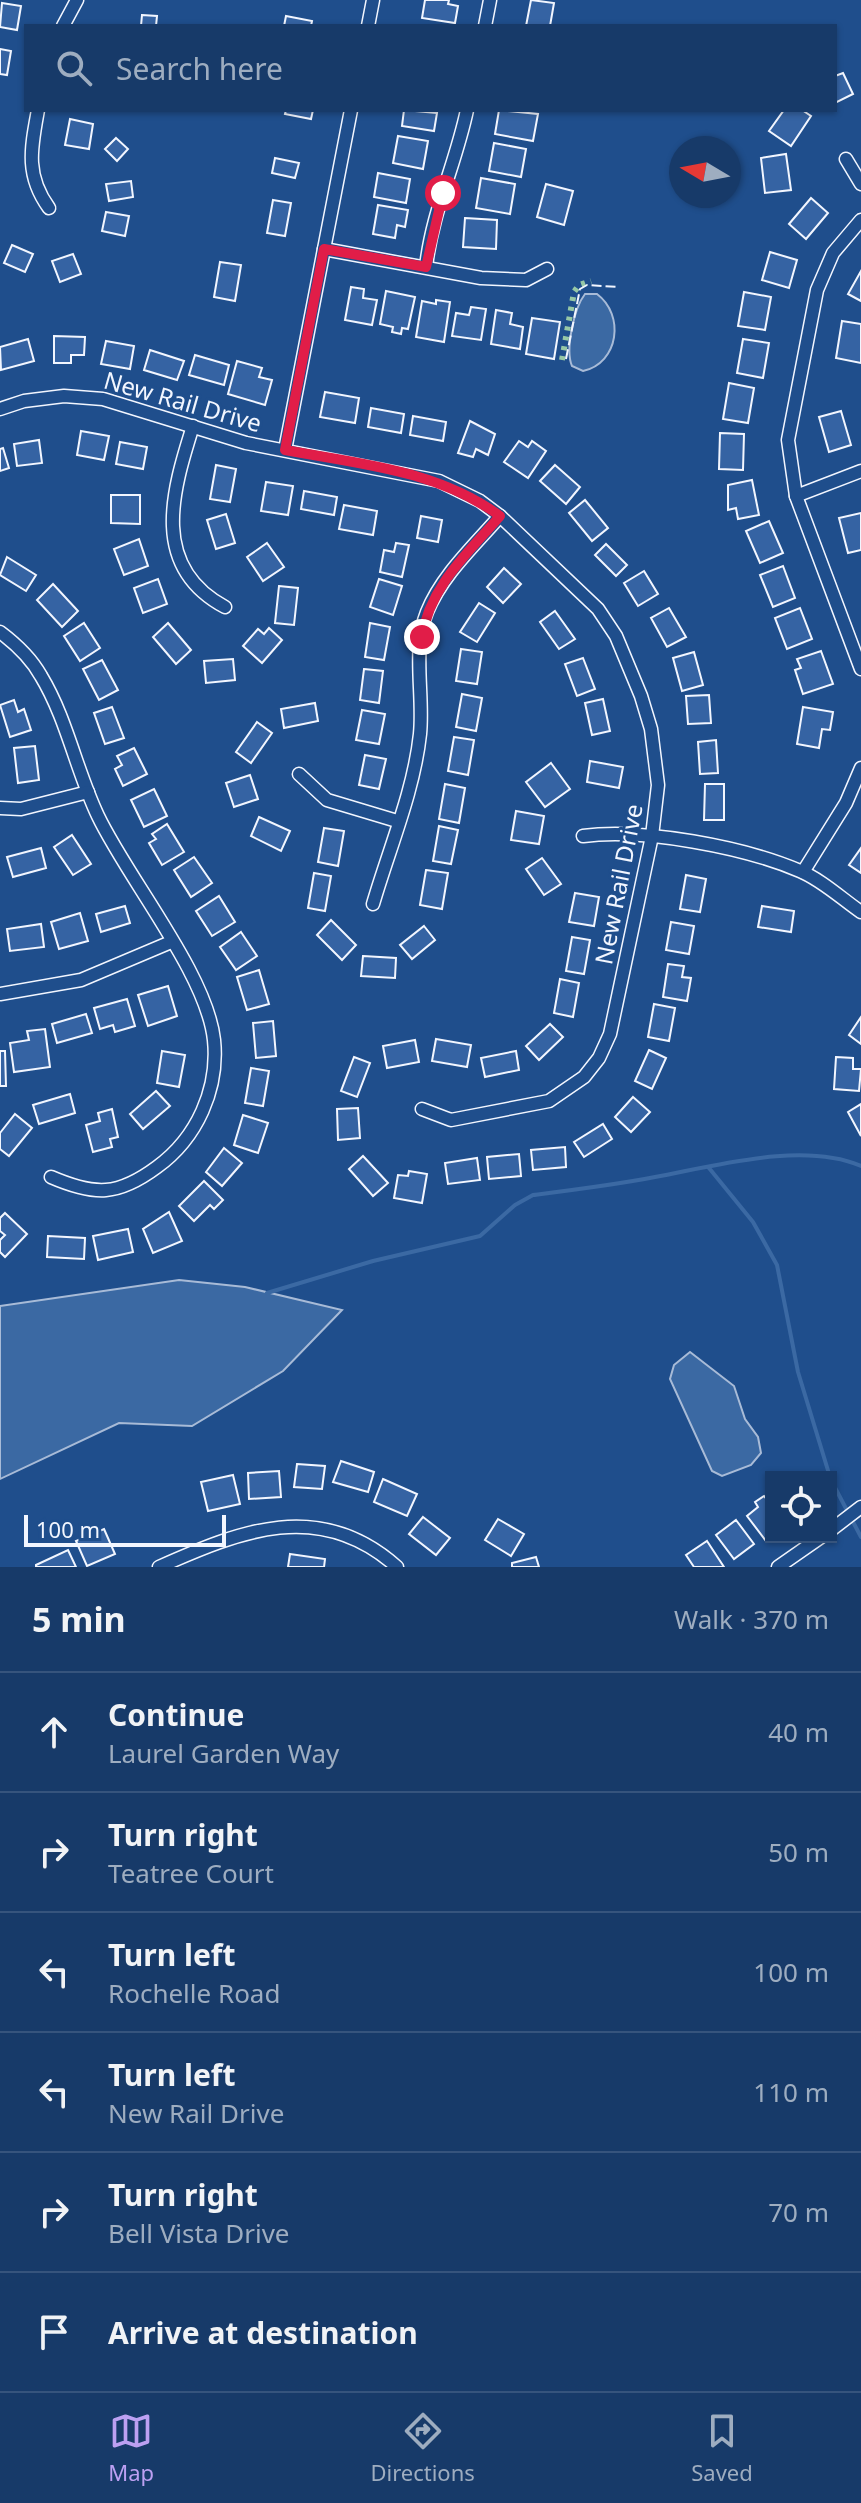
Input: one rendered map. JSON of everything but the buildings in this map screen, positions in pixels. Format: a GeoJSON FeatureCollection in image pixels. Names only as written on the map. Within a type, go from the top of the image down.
{"type":"FeatureCollection","features":[{"type":"Feature","properties":{"kind":"street"},"geometry":{"type":"LineString","coordinates":[[64,24],[77,0]]}},
{"type":"Feature","properties":{"kind":"street"},"geometry":{"type":"LineString","coordinates":[[368,24],[373,0]]}},
{"type":"Feature","properties":{"kind":"street"},"geometry":{"type":"LineString","coordinates":[[485,24],[490,0]]}},
{"type":"Feature","properties":{"kind":"street"},"geometry":{"type":"LineString","coordinates":[[38,112],[29,159],[36,189],[49,208]]}},
{"type":"Feature","properties":{"kind":"street"},"geometry":{"type":"LineString","coordinates":[[285,450],[351,112]]}},
{"type":"Feature","properties":{"kind":"street"},"geometry":{"type":"LineString","coordinates":[[426,267],[435,217],[459,150],[467,112]]}},
{"type":"Feature","properties":{"kind":"street"},"geometry":{"type":"LineString","coordinates":[[846,159],[861,184]]}},
{"type":"Feature","properties":{"kind":"street"},"geometry":{"type":"LineString","coordinates":[[861,220],[833,253],[817,290],[789,423],[788,458],[796,496],[861,669]]}},
{"type":"Feature","properties":{"kind":"street"},"geometry":{"type":"LineString","coordinates":[[324,249],[481,278],[526,280],[547,269]]}},
{"type":"Feature","properties":{"kind":"street","name":"New Rail Drive"},"geometry":{"type":"LineString","coordinates":[[0,409],[24,401],[82,396],[246,443],[421,476],[459,489],[500,516],[598,609],[616,636],[641,696],[656,757],[658,785],[652,836],[610,1034],[591,1068],[562,1094],[535,1106],[451,1120],[422,1109]]}},
{"type":"Feature","properties":{"kind":"street"},"geometry":{"type":"LineString","coordinates":[[193,426],[174,488],[171,522],[183,560],[200,594],[225,607]]}},
{"type":"Feature","properties":{"kind":"street"},"geometry":{"type":"LineString","coordinates":[[796,496],[861,471]]}},
{"type":"Feature","properties":{"kind":"street"},"geometry":{"type":"LineString","coordinates":[[373,904],[420,735],[422,637],[427,612],[452,571],[500,516]]}},
{"type":"Feature","properties":{"kind":"street"},"geometry":{"type":"LineString","coordinates":[[0,632],[41,675],[88,792],[201,996],[214,1040],[213,1072],[202,1115],[175,1152],[137,1180],[111,1190],[88,1192],[51,1177]]}},
{"type":"Feature","properties":{"kind":"street"},"geometry":{"type":"LineString","coordinates":[[803,872],[846,803],[861,768]]}},
{"type":"Feature","properties":{"kind":"street"},"geometry":{"type":"LineString","coordinates":[[299,774],[327,800],[397,821]]}},
{"type":"Feature","properties":{"kind":"street"},"geometry":{"type":"LineString","coordinates":[[0,808],[21,809],[88,792]]}},
{"type":"Feature","properties":{"kind":"street"},"geometry":{"type":"LineString","coordinates":[[583,836],[615,832],[652,836],[751,855],[803,872],[861,912]]}},
{"type":"Feature","properties":{"kind":"street"},"geometry":{"type":"LineString","coordinates":[[0,994],[81,980],[171,942]]}},
{"type":"Feature","properties":{"kind":"street"},"geometry":{"type":"LineString","coordinates":[[837,1525],[859,1509]]}},
{"type":"Feature","properties":{"kind":"street"},"geometry":{"type":"LineString","coordinates":[[159,1567],[230,1536],[278,1526],[310,1527],[344,1535],[397,1567]]}},
{"type":"Feature","properties":{"kind":"street"},"geometry":{"type":"LineString","coordinates":[[778,1567],[812,1543]]}},
{"type":"Feature","properties":{"kind":"water"},"geometry":{"type":"Polygon","coordinates":[[[585,294],[597,294],[606,303],[612,314],[614,337],[604,359],[583,371],[572,366],[570,340],[574,319],[585,294]]]}},
{"type":"Feature","properties":{"kind":"water"},"geometry":{"type":"Polygon","coordinates":[[[179,1280],[245,1287],[342,1310],[283,1371],[192,1426],[119,1423],[0,1479],[0,1306],[179,1280]]]}},
{"type":"Feature","properties":{"kind":"water"},"geometry":{"type":"Polygon","coordinates":[[[690,1352],[734,1386],[745,1419],[758,1437],[761,1453],[751,1465],[722,1476],[712,1471],[670,1379],[674,1365],[690,1352]]]}},
{"type":"Feature","properties":{"kind":"waterway"},"geometry":{"type":"LineString","coordinates":[[267,1293],[373,1261],[480,1236],[515,1205],[533,1195],[759,1158],[813,1156],[861,1166]]}},
{"type":"Feature","properties":{"kind":"waterway"},"geometry":{"type":"LineString","coordinates":[[709,1168],[753,1222],[777,1265],[798,1372],[828,1471]]}},
{"type":"Feature","properties":{"kind":"waterway"},"geometry":{"type":"LineString","coordinates":[[837,1491],[861,1537]]}},
{"type":"Feature","properties":{"kind":"hedge"},"geometry":{"type":"LineString","coordinates":[[562,360],[574,292],[579,285],[591,281]]}},
{"type":"Feature","properties":{"kind":"fence"},"geometry":{"type":"LineString","coordinates":[[566,359],[580,289],[587,285],[619,287]]}},
{"type":"Feature","properties":{"kind":"route"},"geometry":{"type":"LineString","coordinates":[[422,637],[427,612],[438,591],[500,516],[480,501],[439,481],[285,450],[324,249],[426,267],[435,217],[443,193]]}}]}
